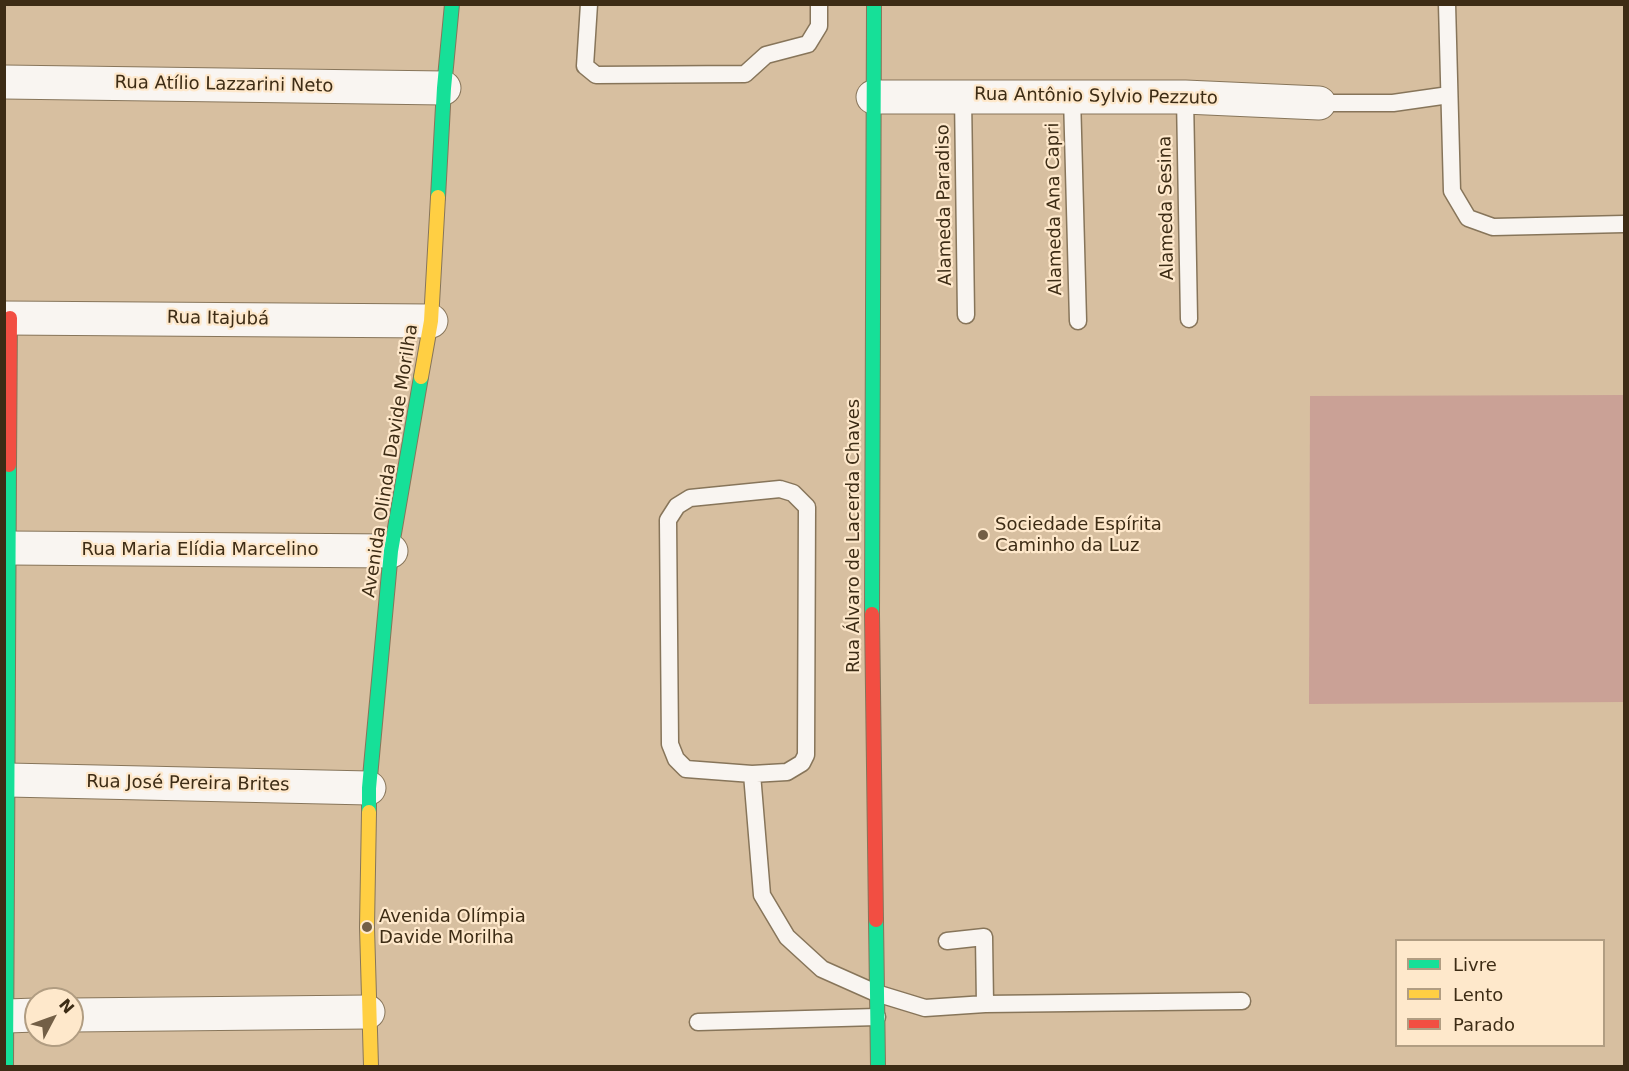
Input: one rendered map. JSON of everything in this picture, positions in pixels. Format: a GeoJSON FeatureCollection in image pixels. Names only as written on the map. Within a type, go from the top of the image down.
{"type":"FeatureCollection","features":[{"type":"Feature","properties":{"kind":"street","name":"Avenida Olinda Davide Morilha"},"geometry":{"type":"LineString","coordinates":[[371,1066],[367,927],[369,788],[391,551],[431,321],[444,88],[452,4]]}},
{"type":"Feature","properties":{"kind":"street","name":"Rua Álvaro de Lacerda Chaves"},"geometry":{"type":"LineString","coordinates":[[874,4],[872,648],[878,1066]]}},
{"type":"Feature","properties":{"kind":"street","name":"Rua Atílio Lazzarini Neto"},"geometry":{"type":"LineString","coordinates":[[4,82],[444,88]]}},
{"type":"Feature","properties":{"kind":"street","name":"Rua Antônio Sylvio Pezzuto"},"geometry":{"type":"LineString","coordinates":[[873,97],[963,95],[1185,97],[1319,103]]}},
{"type":"Feature","properties":{"kind":"street","name":"Rua Itajubá"},"geometry":{"type":"LineString","coordinates":[[7,318],[431,321]]}},
{"type":"Feature","properties":{"kind":"street"},"geometry":{"type":"LineString","coordinates":[[6,1066],[21,1015],[8,780],[7,318]]}},
{"type":"Feature","properties":{"kind":"street","name":"Rua Maria Elídia Marcelino"},"geometry":{"type":"LineString","coordinates":[[9,548],[391,551]]}},
{"type":"Feature","properties":{"kind":"street","name":"Rua José Pereira Brites"},"geometry":{"type":"LineString","coordinates":[[8,780],[369,788]]}},
{"type":"Feature","properties":{"kind":"street"},"geometry":{"type":"LineString","coordinates":[[84,1015],[368,1012]]}},
{"type":"Feature","properties":{"kind":"lane"},"geometry":{"type":"LineString","coordinates":[[589,4],[585,66],[596,75],[745,74],[766,55],[808,44],[819,26],[819,4]]}},
{"type":"Feature","properties":{"kind":"lane"},"geometry":{"type":"LineString","coordinates":[[1447,4],[1452,191],[1468,218],[1493,227],[1624,224]]}},
{"type":"Feature","properties":{"kind":"lane","name":"Alameda Paradiso"},"geometry":{"type":"LineString","coordinates":[[963,95],[966,315]]}},
{"type":"Feature","properties":{"kind":"lane"},"geometry":{"type":"LineString","coordinates":[[1319,103],[1394,103],[1449,95]]}},
{"type":"Feature","properties":{"kind":"lane","name":"Alameda Ana Capri"},"geometry":{"type":"LineString","coordinates":[[1072,96],[1078,321]]}},
{"type":"Feature","properties":{"kind":"lane","name":"Alameda Sesina"},"geometry":{"type":"LineString","coordinates":[[1185,97],[1189,319]]}},
{"type":"Feature","properties":{"kind":"lane"},"geometry":{"type":"LineString","coordinates":[[780,489],[793,494],[807,507],[806,755],[802,763],[787,772],[753,774],[687,770],[676,759],[670,744],[668,520],[677,506],[690,498],[780,489]]}},
{"type":"Feature","properties":{"kind":"lane"},"geometry":{"type":"LineString","coordinates":[[753,774],[762,896],[786,937],[822,969],[876,993],[925,1008],[985,1004],[1242,1001]]}},
{"type":"Feature","properties":{"kind":"lane"},"geometry":{"type":"LineString","coordinates":[[947,940],[984,937],[985,1004]]}},
{"type":"Feature","properties":{"kind":"lane"},"geometry":{"type":"LineString","coordinates":[[698,1022],[877,1017]]}},
{"type":"Feature","properties":{"kind":"shaded area"},"geometry":{"type":"Polygon","coordinates":[[[1624,395],[1624,702],[1309,704],[1310,396],[1624,395]]]}},
{"type":"Feature","properties":{"kind":"traffic: fast"},"geometry":{"type":"LineString","coordinates":[[438,197],[444,88],[452,4]]}},
{"type":"Feature","properties":{"kind":"traffic: fast"},"geometry":{"type":"LineString","coordinates":[[872,614],[874,4]]}},
{"type":"Feature","properties":{"kind":"traffic: fast"},"geometry":{"type":"LineString","coordinates":[[369,812],[369,788],[391,551],[421,377]]}},
{"type":"Feature","properties":{"kind":"traffic: fast"},"geometry":{"type":"LineString","coordinates":[[6,1066],[9,465]]}},
{"type":"Feature","properties":{"kind":"traffic: fast"},"geometry":{"type":"LineString","coordinates":[[876,920],[878,1066]]}},
{"type":"Feature","properties":{"kind":"traffic: slow"},"geometry":{"type":"LineString","coordinates":[[421,377],[431,321],[438,197]]}},
{"type":"Feature","properties":{"kind":"traffic: slow"},"geometry":{"type":"LineString","coordinates":[[369,812],[367,927],[371,1066]]}},
{"type":"Feature","properties":{"kind":"traffic: jam"},"geometry":{"type":"LineString","coordinates":[[9,465],[10,318]]}},
{"type":"Feature","properties":{"kind":"traffic: jam"},"geometry":{"type":"LineString","coordinates":[[872,614],[876,920]]}},
{"type":"Feature","properties":{"kind":"place","name":"Sociedade Espírita Caminho da Luz"},"geometry":{"type":"Point","coordinates":[983,535]}},
{"type":"Feature","properties":{"kind":"place","name":"Avenida Olímpia Davide Morilha"},"geometry":{"type":"Point","coordinates":[367,927]}}]}
